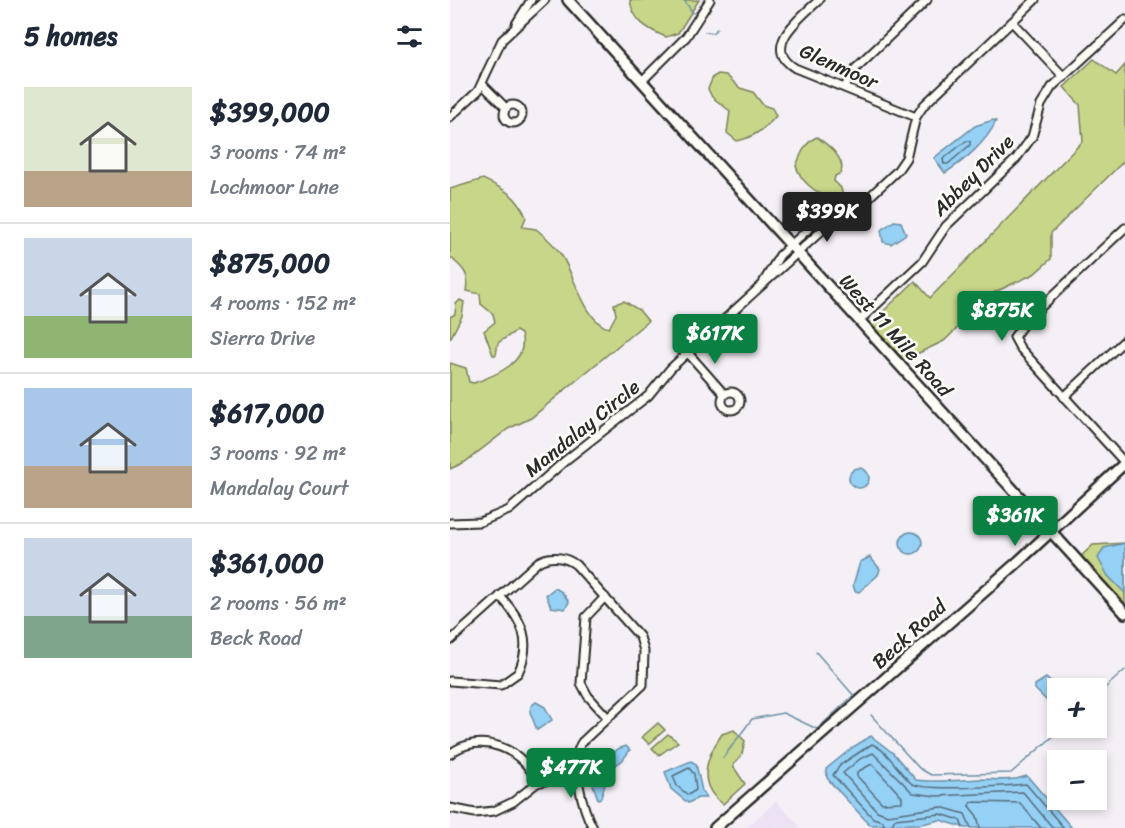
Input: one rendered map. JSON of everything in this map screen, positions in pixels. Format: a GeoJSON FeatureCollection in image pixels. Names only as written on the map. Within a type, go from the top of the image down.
{"type":"FeatureCollection","features":[{"type":"Feature","properties":{"kind":"street"},"geometry":{"type":"LineString","coordinates":[[450,117],[483,84],[496,51],[531,0]]}},
{"type":"Feature","properties":{"kind":"street"},"geometry":{"type":"LineString","coordinates":[[513,29],[545,0]]}},
{"type":"Feature","properties":{"kind":"street","name":"West 11 Mile Road"},"geometry":{"type":"LineString","coordinates":[[568,0],[1125,613]]}},
{"type":"Feature","properties":{"kind":"street"},"geometry":{"type":"LineString","coordinates":[[642,81],[686,37],[710,0]]}},
{"type":"Feature","properties":{"kind":"street","name":"Glenmoor"},"geometry":{"type":"LineString","coordinates":[[819,0],[784,34],[781,41],[783,55],[787,62],[795,68],[916,117]]}},
{"type":"Feature","properties":{"kind":"street"},"geometry":{"type":"LineString","coordinates":[[845,87],[856,68],[925,0]]}},
{"type":"Feature","properties":{"kind":"street"},"geometry":{"type":"LineString","coordinates":[[761,286],[776,259],[818,221],[863,202],[900,168],[908,152],[916,117],[937,91],[1035,0]]}},
{"type":"Feature","properties":{"kind":"street","name":"Abbey Drive"},"geometry":{"type":"LineString","coordinates":[[859,321],[922,262],[940,232],[1023,152],[1032,137],[1043,101],[1064,77],[1125,20]]}},
{"type":"Feature","properties":{"kind":"street"},"geometry":{"type":"LineString","coordinates":[[1012,22],[1064,77]]}},
{"type":"Feature","properties":{"kind":"street"},"geometry":{"type":"LineString","coordinates":[[483,84],[506,108]]}},
{"type":"Feature","properties":{"kind":"street","name":"Mandalay Circle"},"geometry":{"type":"LineString","coordinates":[[450,523],[480,522],[509,510],[566,460],[648,396],[671,368],[828,225],[832,217]]}},
{"type":"Feature","properties":{"kind":"street"},"geometry":{"type":"LineString","coordinates":[[1125,228],[1024,323],[1014,337],[1020,348],[1125,463]]}},
{"type":"Feature","properties":{"kind":"street"},"geometry":{"type":"LineString","coordinates":[[1064,397],[1125,340]]}},
{"type":"Feature","properties":{"kind":"street"},"geometry":{"type":"LineString","coordinates":[[688,353],[724,394]]}},
{"type":"Feature","properties":{"kind":"street","name":"Beck Road"},"geometry":{"type":"LineString","coordinates":[[715,828],[1051,532],[1125,463]]}},
{"type":"Feature","properties":{"kind":"street"},"geometry":{"type":"LineString","coordinates":[[450,641],[538,562],[550,558],[572,561],[637,632],[644,651],[643,685],[578,747],[575,758],[593,828]]}},
{"type":"Feature","properties":{"kind":"street"},"geometry":{"type":"LineString","coordinates":[[450,681],[501,684],[518,674],[524,629],[517,615],[500,596]]}},
{"type":"Feature","properties":{"kind":"street"},"geometry":{"type":"LineString","coordinates":[[605,597],[586,617],[581,683],[588,696],[608,718]]}},
{"type":"Feature","properties":{"kind":"street"},"geometry":{"type":"LineString","coordinates":[[450,754],[470,744],[503,747],[516,756],[537,783]]}},
{"type":"Feature","properties":{"kind":"street"},"geometry":{"type":"LineString","coordinates":[[450,808],[475,813],[494,811],[513,802],[537,783],[578,773]]}},
{"type":"Feature","properties":{"kind":"street"},"geometry":{"type":"LineString","coordinates":[[589,819],[601,828]]}},
{"type":"Feature","properties":{"kind":"shaded area"},"geometry":{"type":"Polygon","coordinates":[[[776,801],[801,828],[746,828],[776,801]]]}},
{"type":"Feature","properties":{"kind":"green space"},"geometry":{"type":"Polygon","coordinates":[[[630,0],[699,0],[678,33],[666,37],[653,31],[638,19],[630,0]]]}},
{"type":"Feature","properties":{"kind":"green space"},"geometry":{"type":"Polygon","coordinates":[[[1094,59],[1116,75],[1125,65],[1125,160],[1051,233],[1051,259],[1034,274],[995,292],[944,341],[904,360],[870,324],[915,281],[930,298],[1083,141],[1080,105],[1064,87],[1094,59]]]}},
{"type":"Feature","properties":{"kind":"green space"},"geometry":{"type":"Polygon","coordinates":[[[718,74],[726,75],[740,88],[753,92],[763,105],[772,108],[776,116],[758,132],[737,141],[727,133],[730,111],[712,97],[708,89],[713,77],[718,74]]]}},
{"type":"Feature","properties":{"kind":"green space"},"geometry":{"type":"Polygon","coordinates":[[[817,137],[839,157],[841,173],[835,176],[834,181],[841,188],[843,197],[831,200],[820,193],[802,178],[796,166],[806,145],[817,137]]]}},
{"type":"Feature","properties":{"kind":"green space"},"geometry":{"type":"Polygon","coordinates":[[[483,179],[514,198],[526,217],[522,227],[536,229],[556,248],[587,308],[601,325],[609,328],[616,315],[614,304],[624,301],[639,310],[648,321],[531,418],[508,429],[465,462],[450,469],[450,363],[466,368],[469,382],[474,383],[509,366],[521,352],[522,344],[521,334],[516,331],[498,343],[496,355],[493,355],[484,331],[495,322],[493,314],[481,304],[480,294],[467,291],[465,272],[450,257],[450,189],[483,179]]]}},
{"type":"Feature","properties":{"kind":"green space"},"geometry":{"type":"Polygon","coordinates":[[[460,300],[464,302],[462,316],[450,339],[450,317],[455,314],[456,304],[460,300]]]}},
{"type":"Feature","properties":{"kind":"green space"},"geometry":{"type":"Polygon","coordinates":[[[1125,543],[1125,610],[1078,559],[1093,545],[1125,543]]]}},
{"type":"Feature","properties":{"kind":"green space"},"geometry":{"type":"Polygon","coordinates":[[[658,723],[665,730],[649,744],[642,737],[658,723]]]}},
{"type":"Feature","properties":{"kind":"green space"},"geometry":{"type":"Polygon","coordinates":[[[734,730],[745,741],[742,754],[733,766],[745,784],[723,804],[709,788],[706,770],[716,743],[722,734],[734,730]]]}},
{"type":"Feature","properties":{"kind":"green space"},"geometry":{"type":"Polygon","coordinates":[[[668,734],[678,742],[659,755],[652,748],[668,734]]]}},
{"type":"Feature","properties":{"kind":"water"},"geometry":{"type":"Polygon","coordinates":[[[996,121],[981,144],[945,173],[934,158],[975,126],[996,121]]]}},
{"type":"Feature","properties":{"kind":"water"},"geometry":{"type":"Polygon","coordinates":[[[894,221],[901,222],[906,234],[891,244],[883,242],[881,230],[894,221]]]}},
{"type":"Feature","properties":{"kind":"water"},"geometry":{"type":"Polygon","coordinates":[[[859,468],[866,471],[869,478],[866,485],[859,488],[852,485],[849,478],[852,471],[859,468]]]}},
{"type":"Feature","properties":{"kind":"water"},"geometry":{"type":"Polygon","coordinates":[[[911,532],[919,535],[922,543],[919,551],[911,554],[903,551],[900,543],[903,535],[911,532]]]}},
{"type":"Feature","properties":{"kind":"water"},"geometry":{"type":"Polygon","coordinates":[[[1125,543],[1125,593],[1108,576],[1098,558],[1104,548],[1125,543]]]}},
{"type":"Feature","properties":{"kind":"water"},"geometry":{"type":"Polygon","coordinates":[[[870,557],[880,569],[878,575],[859,592],[855,591],[853,585],[860,562],[870,557]]]}},
{"type":"Feature","properties":{"kind":"water"},"geometry":{"type":"Polygon","coordinates":[[[555,588],[562,592],[569,602],[565,609],[551,607],[546,595],[555,588]]]}},
{"type":"Feature","properties":{"kind":"water"},"geometry":{"type":"Polygon","coordinates":[[[1047,679],[1047,701],[1035,689],[1035,685],[1047,679]]]}},
{"type":"Feature","properties":{"kind":"water"},"geometry":{"type":"Polygon","coordinates":[[[536,702],[545,707],[552,720],[537,730],[530,712],[531,706],[536,702]]]}},
{"type":"Feature","properties":{"kind":"water"},"geometry":{"type":"Polygon","coordinates":[[[871,736],[893,753],[916,780],[1009,780],[1027,776],[1047,799],[1047,810],[1056,810],[1072,828],[966,828],[940,820],[922,824],[870,825],[827,778],[826,769],[871,736]]]}},
{"type":"Feature","properties":{"kind":"water"},"geometry":{"type":"Polygon","coordinates":[[[626,746],[630,750],[622,761],[610,768],[601,798],[598,799],[593,785],[593,770],[618,749],[626,746]]]}},
{"type":"Feature","properties":{"kind":"water"},"geometry":{"type":"Polygon","coordinates":[[[691,761],[696,764],[702,791],[706,798],[698,798],[688,803],[671,789],[665,772],[691,761]]]}},
{"type":"Feature","properties":{"kind":"waterway"},"geometry":{"type":"LineString","coordinates":[[684,0],[693,13]]}},
{"type":"Feature","properties":{"kind":"waterway"},"geometry":{"type":"LineString","coordinates":[[705,32],[712,33],[717,29]]}},
{"type":"Feature","properties":{"kind":"waterway"},"geometry":{"type":"LineString","coordinates":[[816,652],[855,697]]}},
{"type":"Feature","properties":{"kind":"waterway"},"geometry":{"type":"LineString","coordinates":[[1107,686],[1125,670]]}},
{"type":"Feature","properties":{"kind":"waterway"},"geometry":{"type":"LineString","coordinates":[[723,758],[752,719],[783,713],[817,729],[854,695]]}},
{"type":"Feature","properties":{"kind":"waterway"},"geometry":{"type":"LineString","coordinates":[[871,715],[919,768],[931,775],[1011,773],[1051,738]]}}]}
